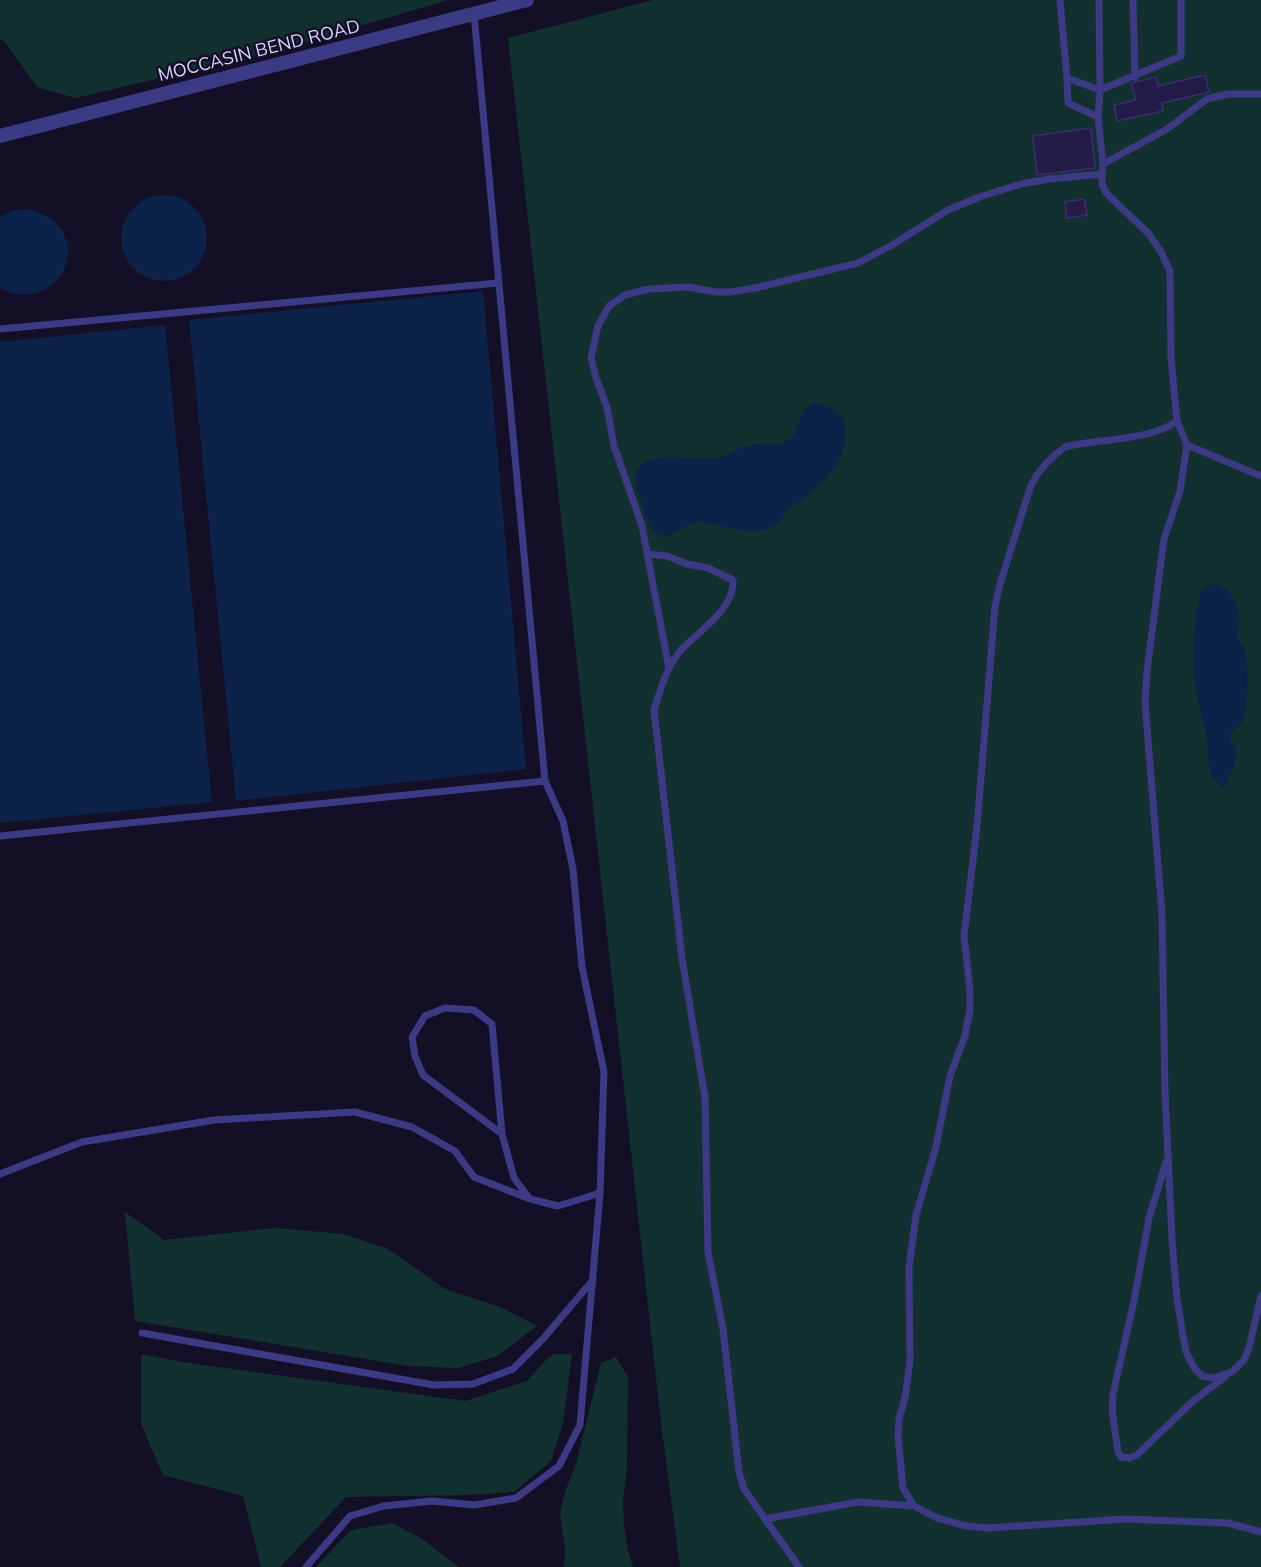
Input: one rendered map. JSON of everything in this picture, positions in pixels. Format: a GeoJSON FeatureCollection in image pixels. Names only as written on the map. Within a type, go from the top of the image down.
{"type":"FeatureCollection","features":[{"type":"Feature","properties":{"kind":"street","name":"MOCCASIN BEND ROAD"},"geometry":{"type":"LineString","coordinates":[[0,136],[527,0]]}},
{"type":"Feature","properties":{"kind":"lane"},"geometry":{"type":"LineString","coordinates":[[1060,0],[1068,103],[1098,117]]}},
{"type":"Feature","properties":{"kind":"lane"},"geometry":{"type":"LineString","coordinates":[[1099,0],[1098,117],[1103,164],[1102,184],[1106,193],[1149,234],[1170,271],[1171,358],[1177,421],[1187,445],[1180,490],[1164,539],[1145,686],[1162,914],[1167,1159],[1177,1299],[1186,1352],[1195,1370],[1202,1376],[1214,1378],[1232,1372]]}},
{"type":"Feature","properties":{"kind":"lane"},"geometry":{"type":"LineString","coordinates":[[1133,0],[1135,76]]}},
{"type":"Feature","properties":{"kind":"lane"},"geometry":{"type":"LineString","coordinates":[[1067,78],[1100,90],[1181,56],[1181,0]]}},
{"type":"Feature","properties":{"kind":"lane"},"geometry":{"type":"LineString","coordinates":[[306,1567],[350,1516],[384,1506],[432,1501],[474,1505],[516,1498],[559,1466],[580,1425],[600,1193],[604,1072],[582,967],[571,859],[563,821],[545,781],[474,14]]}},
{"type":"Feature","properties":{"kind":"lane"},"geometry":{"type":"LineString","coordinates":[[1103,164],[1167,129],[1207,99],[1228,93],[1261,94]]}},
{"type":"Feature","properties":{"kind":"lane"},"geometry":{"type":"LineString","coordinates":[[669,669],[648,554],[637,510],[614,446],[607,407],[591,358],[598,326],[609,306],[625,295],[649,289],[688,287],[730,292],[858,263],[948,210],[982,196],[1021,184],[1048,179],[1102,174]]}},
{"type":"Feature","properties":{"kind":"lane"},"geometry":{"type":"LineString","coordinates":[[0,329],[498,283]]}},
{"type":"Feature","properties":{"kind":"lane"},"geometry":{"type":"LineString","coordinates":[[914,1506],[903,1488],[898,1437],[899,1419],[905,1398],[910,1361],[908,1288],[910,1258],[916,1215],[936,1147],[950,1076],[965,1036],[970,1009],[964,936],[995,606],[1000,584],[1031,485],[1054,454],[1065,447],[1151,432],[1177,421]]}},
{"type":"Feature","properties":{"kind":"lane"},"geometry":{"type":"LineString","coordinates":[[1187,445],[1261,476]]}},
{"type":"Feature","properties":{"kind":"lane"},"geometry":{"type":"LineString","coordinates":[[648,554],[667,556],[687,564],[708,568],[733,580],[734,589],[725,605],[709,627],[681,650],[669,669],[654,710],[680,948],[705,1098],[708,1252],[723,1329],[740,1473],[744,1489],[799,1567]]}},
{"type":"Feature","properties":{"kind":"lane"},"geometry":{"type":"LineString","coordinates":[[0,836],[545,781]]}},
{"type":"Feature","properties":{"kind":"lane"},"geometry":{"type":"LineString","coordinates":[[501,1134],[423,1075],[415,1056],[412,1037],[425,1017],[445,1008],[474,1010],[492,1024],[501,1134],[514,1178],[530,1199]]}},
{"type":"Feature","properties":{"kind":"lane"},"geometry":{"type":"LineString","coordinates":[[0,1174],[82,1142],[214,1120],[355,1112],[412,1127],[455,1151],[474,1177],[530,1199],[558,1206],[600,1193]]}},
{"type":"Feature","properties":{"kind":"lane"},"geometry":{"type":"LineString","coordinates":[[1167,1159],[1149,1218],[1134,1301],[1113,1394],[1112,1410],[1118,1452],[1122,1457],[1130,1458],[1137,1455],[1193,1401],[1232,1372],[1244,1360],[1250,1347],[1261,1296]]}},
{"type":"Feature","properties":{"kind":"lane"},"geometry":{"type":"LineString","coordinates":[[142,1333],[434,1385],[473,1384],[513,1369],[542,1340],[593,1280]]}},
{"type":"Feature","properties":{"kind":"lane"},"geometry":{"type":"LineString","coordinates":[[765,1519],[858,1502],[914,1506],[937,1518],[967,1526],[988,1527],[1134,1519],[1228,1523],[1261,1532]]}},
{"type":"Feature","properties":{"kind":"green space"},"geometry":{"type":"Polygon","coordinates":[[[0,0],[448,0],[273,52],[75,98],[37,87],[5,42],[0,39],[0,0]]]}},
{"type":"Feature","properties":{"kind":"green space"},"geometry":{"type":"Polygon","coordinates":[[[653,0],[1261,0],[1261,1567],[680,1567],[661,1423],[508,38],[653,0]]]}},
{"type":"Feature","properties":{"kind":"green space"},"geometry":{"type":"Polygon","coordinates":[[[125,1212],[164,1240],[275,1228],[344,1234],[388,1249],[445,1289],[500,1307],[537,1326],[497,1356],[459,1368],[408,1366],[135,1321],[125,1212]]]}},
{"type":"Feature","properties":{"kind":"green space"},"geometry":{"type":"Polygon","coordinates":[[[141,1354],[182,1362],[465,1401],[527,1381],[554,1354],[572,1354],[563,1423],[551,1461],[514,1492],[346,1497],[280,1567],[261,1567],[243,1496],[163,1475],[141,1424],[141,1354]]]}},
{"type":"Feature","properties":{"kind":"green space"},"geometry":{"type":"Polygon","coordinates":[[[616,1357],[628,1377],[627,1468],[623,1500],[624,1527],[633,1567],[564,1567],[565,1550],[560,1512],[576,1464],[601,1363],[616,1357]]]}},
{"type":"Feature","properties":{"kind":"green space"},"geometry":{"type":"Polygon","coordinates":[[[392,1523],[422,1539],[459,1567],[316,1567],[351,1530],[392,1523]]]}},
{"type":"Feature","properties":{"kind":"water"},"geometry":{"type":"Polygon","coordinates":[[[156,195],[172,195],[195,207],[204,221],[207,238],[204,255],[195,269],[172,281],[156,281],[140,274],[128,262],[121,246],[121,230],[128,214],[140,202],[156,195]]]}},
{"type":"Feature","properties":{"kind":"water"},"geometry":{"type":"Polygon","coordinates":[[[30,209],[53,221],[65,236],[68,253],[64,270],[54,283],[39,292],[20,295],[0,288],[0,217],[13,210],[30,209]]]}},
{"type":"Feature","properties":{"kind":"water"},"geometry":{"type":"Polygon","coordinates":[[[483,291],[526,769],[236,801],[189,320],[483,291]]]}},
{"type":"Feature","properties":{"kind":"water"},"geometry":{"type":"Polygon","coordinates":[[[165,325],[212,802],[0,823],[0,342],[165,325]]]}},
{"type":"Feature","properties":{"kind":"water"},"geometry":{"type":"Polygon","coordinates":[[[814,403],[829,406],[840,415],[845,425],[844,448],[828,477],[791,507],[776,525],[763,530],[751,531],[698,522],[665,536],[651,528],[636,485],[636,471],[642,464],[650,460],[670,457],[714,458],[725,456],[744,447],[780,444],[794,436],[804,409],[814,403]]]}},
{"type":"Feature","properties":{"kind":"water"},"geometry":{"type":"Polygon","coordinates":[[[1214,584],[1228,591],[1236,605],[1239,622],[1236,638],[1245,649],[1247,662],[1245,714],[1243,721],[1229,737],[1237,753],[1233,770],[1224,788],[1217,783],[1210,771],[1206,734],[1193,666],[1194,635],[1200,594],[1202,588],[1214,584]]]}},
{"type":"Feature","properties":{"kind":"building"},"geometry":{"type":"Polygon","coordinates":[[[1205,75],[1209,92],[1162,103],[1163,111],[1117,121],[1114,105],[1136,100],[1131,83],[1156,77],[1158,86],[1205,75]]]}},
{"type":"Feature","properties":{"kind":"building"},"geometry":{"type":"Polygon","coordinates":[[[1091,128],[1095,168],[1037,175],[1033,136],[1091,128]]]}},
{"type":"Feature","properties":{"kind":"building"},"geometry":{"type":"Polygon","coordinates":[[[1084,199],[1087,215],[1067,218],[1065,202],[1084,199]]]}}]}
